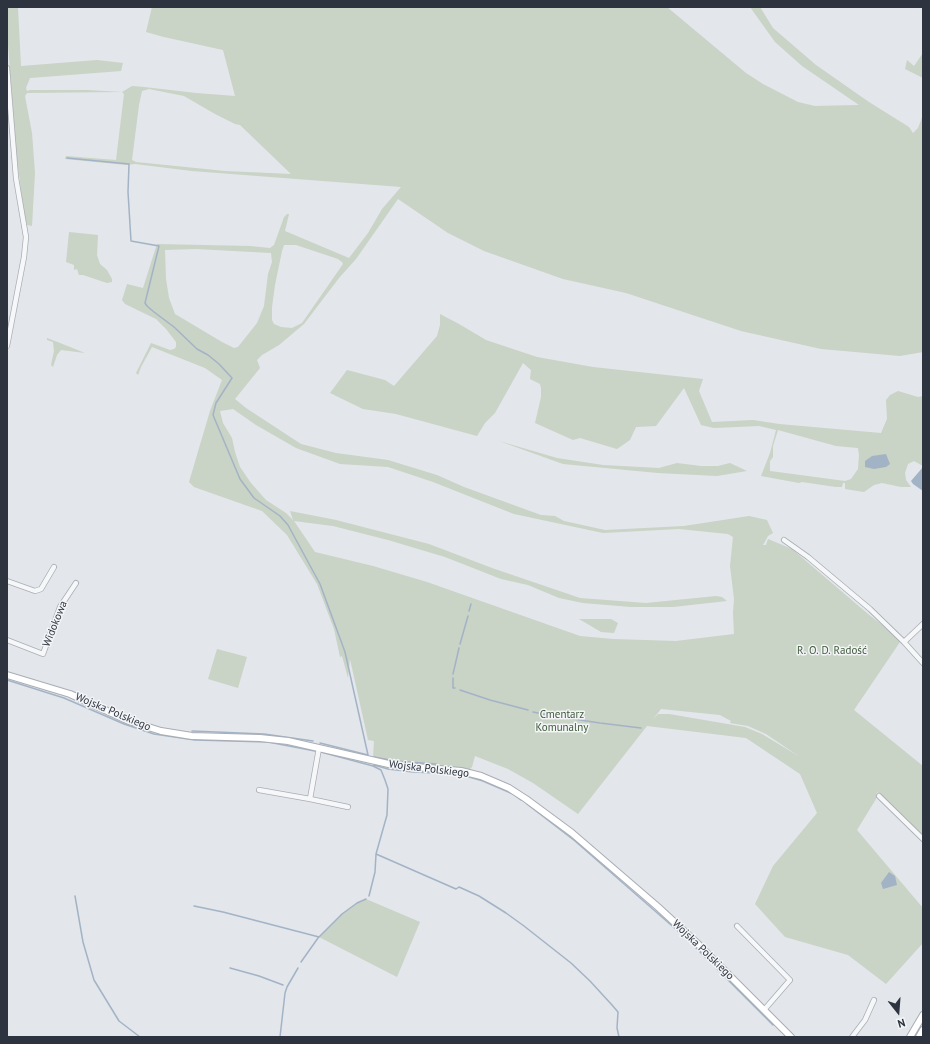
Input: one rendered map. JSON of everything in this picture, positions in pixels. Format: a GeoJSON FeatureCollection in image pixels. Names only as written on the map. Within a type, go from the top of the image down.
{"type":"FeatureCollection","features":[{"type":"Feature","properties":{"kind":"street"},"geometry":{"type":"LineString","coordinates":[[7,68],[16,178],[26,237],[24,257],[7,346]]}},
{"type":"Feature","properties":{"kind":"street"},"geometry":{"type":"LineString","coordinates":[[784,540],[870,609],[894,631],[923,663]]}},
{"type":"Feature","properties":{"kind":"street"},"geometry":{"type":"LineString","coordinates":[[7,582],[35,591],[40,588],[54,567]]}},
{"type":"Feature","properties":{"kind":"street","name":"Widokowa"},"geometry":{"type":"LineString","coordinates":[[7,640],[43,654],[60,607],[76,583]]}},
{"type":"Feature","properties":{"kind":"street"},"geometry":{"type":"LineString","coordinates":[[904,642],[923,624]]}},
{"type":"Feature","properties":{"kind":"street","name":"Wojska Polskiego"},"geometry":{"type":"LineString","coordinates":[[7,675],[72,695],[129,721],[158,730],[192,736],[273,739],[404,767],[451,770],[486,778],[514,791],[572,833],[662,910],[791,1037]]}},
{"type":"Feature","properties":{"kind":"street"},"geometry":{"type":"LineString","coordinates":[[310,799],[319,748]]}},
{"type":"Feature","properties":{"kind":"street"},"geometry":{"type":"LineString","coordinates":[[259,790],[348,807]]}},
{"type":"Feature","properties":{"kind":"street"},"geometry":{"type":"LineString","coordinates":[[879,796],[923,839]]}},
{"type":"Feature","properties":{"kind":"street"},"geometry":{"type":"LineString","coordinates":[[737,926],[790,980],[764,1010]]}},
{"type":"Feature","properties":{"kind":"street"},"geometry":{"type":"LineString","coordinates":[[852,1037],[865,1020],[874,1000]]}},
{"type":"Feature","properties":{"kind":"street"},"geometry":{"type":"LineString","coordinates":[[910,1037],[923,1015]]}},
{"type":"Feature","properties":{"kind":"street"},"geometry":{"type":"LineString","coordinates":[[919,1037],[923,1030]]}},
{"type":"Feature","properties":{"kind":"green space"},"geometry":{"type":"Polygon","coordinates":[[[7,7],[18,8],[21,66],[97,60],[123,63],[121,71],[30,78],[26,88],[27,91],[88,90],[122,92],[27,93],[25,96],[32,133],[35,173],[32,226],[27,225],[24,213],[16,151],[7,31],[7,7]]]}},
{"type":"Feature","properties":{"kind":"green space"},"geometry":{"type":"Polygon","coordinates":[[[152,7],[667,7],[746,73],[763,84],[798,102],[815,106],[859,105],[802,66],[775,42],[750,7],[760,7],[773,28],[816,65],[869,102],[909,127],[913,133],[918,128],[923,115],[923,352],[900,356],[821,349],[741,331],[626,293],[563,279],[484,251],[448,233],[398,199],[356,259],[339,278],[304,324],[279,345],[262,355],[257,360],[260,368],[235,399],[246,408],[301,444],[336,453],[388,460],[437,475],[464,487],[541,515],[555,516],[564,521],[605,530],[684,526],[749,516],[767,520],[773,533],[768,536],[763,545],[766,545],[768,539],[792,549],[868,614],[899,638],[900,642],[854,710],[923,766],[923,836],[877,792],[876,799],[857,830],[923,908],[923,943],[886,984],[848,955],[785,937],[755,904],[773,866],[817,813],[800,774],[746,738],[647,726],[578,814],[533,783],[508,769],[475,756],[472,767],[469,770],[402,764],[373,758],[374,741],[368,740],[350,659],[348,678],[342,656],[340,657],[334,629],[317,584],[287,535],[262,511],[194,487],[189,482],[210,411],[222,380],[205,368],[152,347],[138,375],[136,373],[151,343],[170,350],[176,347],[176,342],[156,319],[125,304],[122,300],[127,284],[143,288],[157,244],[250,246],[270,248],[274,245],[284,217],[287,214],[289,214],[285,231],[349,258],[368,233],[382,209],[401,187],[192,171],[135,164],[126,165],[65,159],[66,156],[116,160],[124,94],[122,92],[132,86],[235,96],[223,50],[146,32],[152,7]],[[149,89],[142,91],[132,160],[136,162],[225,171],[291,174],[240,125],[215,114],[184,96],[149,89]],[[284,245],[275,285],[272,320],[274,324],[281,327],[292,328],[302,323],[343,264],[338,259],[296,245],[284,245]],[[196,249],[165,250],[166,279],[169,298],[175,314],[222,342],[234,348],[238,347],[257,323],[264,306],[268,274],[272,262],[271,253],[196,249]],[[233,409],[220,411],[223,423],[232,438],[240,467],[251,483],[266,500],[286,513],[293,520],[290,511],[336,520],[429,544],[492,568],[580,598],[646,603],[716,596],[722,597],[727,601],[673,607],[631,607],[583,603],[559,598],[528,585],[501,579],[445,557],[388,540],[333,526],[294,521],[315,552],[373,566],[427,582],[580,636],[613,639],[676,641],[734,634],[734,599],[730,566],[733,537],[728,534],[679,529],[603,533],[514,514],[433,482],[388,467],[340,464],[296,448],[256,425],[233,409]],[[661,709],[653,719],[658,714],[669,714],[745,727],[762,734],[800,757],[766,734],[748,726],[730,723],[731,721],[720,715],[661,709]]]}},
{"type":"Feature","properties":{"kind":"green space"},"geometry":{"type":"Polygon","coordinates":[[[923,53],[923,78],[905,69],[907,60],[914,66],[923,53]]]}},
{"type":"Feature","properties":{"kind":"green space"},"geometry":{"type":"Polygon","coordinates":[[[69,232],[98,235],[97,255],[100,264],[107,270],[112,282],[107,283],[79,275],[77,269],[74,270],[74,265],[66,262],[69,232]]]}},
{"type":"Feature","properties":{"kind":"green space"},"geometry":{"type":"Polygon","coordinates":[[[440,314],[486,340],[537,357],[593,367],[703,379],[699,391],[712,422],[753,420],[779,424],[881,433],[887,419],[886,400],[890,395],[898,391],[918,397],[923,396],[923,466],[914,461],[908,464],[905,473],[906,480],[911,487],[901,487],[882,483],[874,485],[864,492],[845,489],[845,483],[843,483],[842,487],[836,487],[802,482],[799,483],[761,476],[770,453],[776,430],[759,426],[714,428],[701,425],[684,388],[656,426],[636,427],[630,440],[617,449],[580,438],[573,440],[535,423],[541,397],[541,388],[540,384],[530,379],[531,370],[523,363],[495,413],[485,423],[477,436],[396,414],[363,409],[330,393],[347,370],[385,380],[394,386],[437,336],[440,325],[440,314]],[[778,430],[773,446],[773,457],[770,461],[770,471],[845,481],[851,479],[858,469],[858,448],[836,446],[778,430]]]}},
{"type":"Feature","properties":{"kind":"green space"},"geometry":{"type":"Polygon","coordinates":[[[47,338],[85,353],[61,350],[57,355],[53,367],[51,365],[54,351],[53,342],[47,340],[47,338]]]}},
{"type":"Feature","properties":{"kind":"green space"},"geometry":{"type":"Polygon","coordinates":[[[499,441],[557,458],[603,465],[659,468],[677,463],[701,466],[718,466],[730,463],[747,471],[717,476],[658,473],[563,464],[499,441]]]}},
{"type":"Feature","properties":{"kind":"green space"},"geometry":{"type":"Polygon","coordinates":[[[579,619],[611,619],[618,623],[614,633],[601,632],[579,619]]]}},
{"type":"Feature","properties":{"kind":"green space"},"geometry":{"type":"Polygon","coordinates":[[[217,649],[247,657],[238,688],[208,679],[217,649]]]}},
{"type":"Feature","properties":{"kind":"green space"},"geometry":{"type":"Polygon","coordinates":[[[366,899],[420,922],[397,977],[319,937],[342,914],[357,903],[366,899]]]}},
{"type":"Feature","properties":{"kind":"water"},"geometry":{"type":"Polygon","coordinates":[[[886,454],[890,464],[886,467],[874,469],[865,467],[865,461],[872,456],[886,454]]]}},
{"type":"Feature","properties":{"kind":"water"},"geometry":{"type":"Polygon","coordinates":[[[923,467],[923,491],[911,481],[923,467]]]}},
{"type":"Feature","properties":{"kind":"water"},"geometry":{"type":"Polygon","coordinates":[[[889,872],[895,876],[897,885],[883,889],[881,883],[889,872]]]}},
{"type":"Feature","properties":{"kind":"waterway"},"geometry":{"type":"LineString","coordinates":[[67,158],[129,164],[128,192],[131,241],[159,246],[145,303],[174,327],[197,349],[208,355],[219,364],[232,378],[216,403],[213,415],[240,479],[254,498],[280,516],[288,525],[320,584],[345,652],[368,755]]}},
{"type":"Feature","properties":{"kind":"waterway"},"geometry":{"type":"LineString","coordinates":[[469,611],[471,604]]}},
{"type":"Feature","properties":{"kind":"waterway"},"geometry":{"type":"LineString","coordinates":[[460,644],[468,616]]}},
{"type":"Feature","properties":{"kind":"waterway"},"geometry":{"type":"LineString","coordinates":[[453,674],[459,648]]}},
{"type":"Feature","properties":{"kind":"waterway"},"geometry":{"type":"LineString","coordinates":[[453,678],[453,688],[455,688]]}},
{"type":"Feature","properties":{"kind":"waterway"},"geometry":{"type":"LineString","coordinates":[[7,680],[64,698],[124,724],[154,734],[195,740],[268,742],[315,751]]}},
{"type":"Feature","properties":{"kind":"waterway"},"geometry":{"type":"LineString","coordinates":[[460,690],[528,710]]}},
{"type":"Feature","properties":{"kind":"waterway"},"geometry":{"type":"LineString","coordinates":[[533,712],[641,728]]}},
{"type":"Feature","properties":{"kind":"waterway"},"geometry":{"type":"LineString","coordinates":[[192,731],[264,734],[313,741]]}},
{"type":"Feature","properties":{"kind":"waterway"},"geometry":{"type":"LineString","coordinates":[[320,743],[368,755]]}},
{"type":"Feature","properties":{"kind":"waterway"},"geometry":{"type":"LineString","coordinates":[[321,752],[373,766],[381,770],[385,780],[388,789],[387,815],[376,854],[375,872],[369,896]]}},
{"type":"Feature","properties":{"kind":"waterway"},"geometry":{"type":"LineString","coordinates":[[374,757],[395,761],[436,764]]}},
{"type":"Feature","properties":{"kind":"waterway"},"geometry":{"type":"LineString","coordinates":[[374,765],[388,769],[413,772],[459,774],[483,781],[513,794],[521,800]]}},
{"type":"Feature","properties":{"kind":"waterway"},"geometry":{"type":"LineString","coordinates":[[527,804],[575,841],[687,939]]}},
{"type":"Feature","properties":{"kind":"waterway"},"geometry":{"type":"LineString","coordinates":[[376,854],[456,889],[459,887],[479,896],[524,926],[571,963],[590,981],[618,1012],[617,1028],[619,1037]]}},
{"type":"Feature","properties":{"kind":"waterway"},"geometry":{"type":"LineString","coordinates":[[75,896],[83,942],[94,980],[119,1021],[140,1037]]}},
{"type":"Feature","properties":{"kind":"waterway"},"geometry":{"type":"LineString","coordinates":[[301,962],[318,938],[342,914],[357,903],[366,899]]}},
{"type":"Feature","properties":{"kind":"waterway"},"geometry":{"type":"LineString","coordinates":[[194,906],[319,937]]}},
{"type":"Feature","properties":{"kind":"waterway"},"geometry":{"type":"LineString","coordinates":[[692,944],[710,962]]}},
{"type":"Feature","properties":{"kind":"waterway"},"geometry":{"type":"LineString","coordinates":[[715,967],[773,1025]]}},
{"type":"Feature","properties":{"kind":"waterway"},"geometry":{"type":"LineString","coordinates":[[230,968],[259,976],[283,985]]}},
{"type":"Feature","properties":{"kind":"waterway"},"geometry":{"type":"LineString","coordinates":[[280,1037],[285,993],[298,968]]}},
{"type":"Feature","properties":{"kind":"park label","name":"R. O. D. Radość"},"geometry":{"type":"Point","coordinates":[832,651]}},
{"type":"Feature","properties":{"kind":"park label","name":"Cmentarz Komunalny"},"geometry":{"type":"Point","coordinates":[562,721]}}]}
